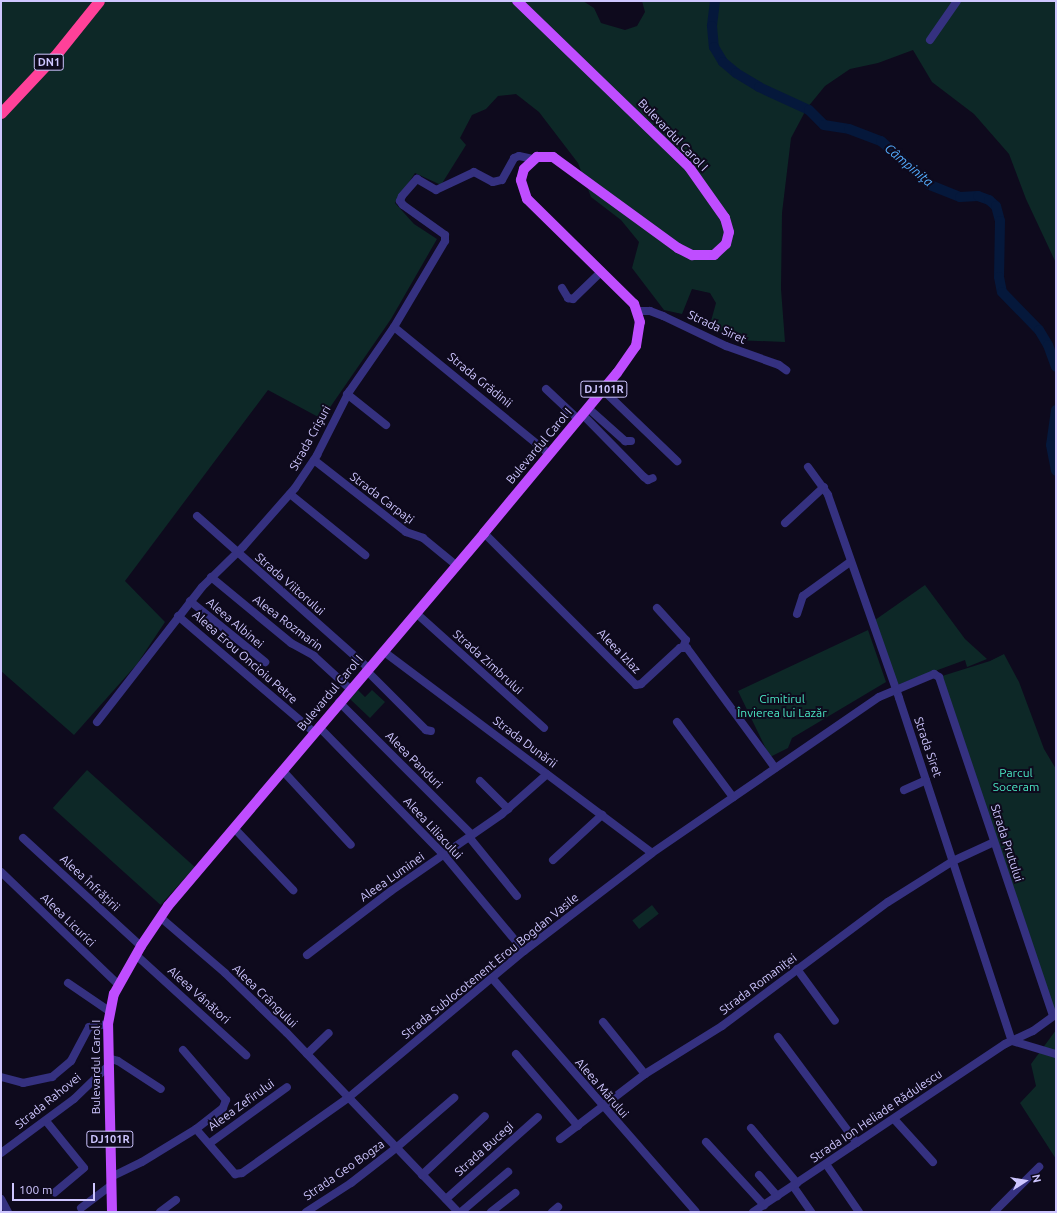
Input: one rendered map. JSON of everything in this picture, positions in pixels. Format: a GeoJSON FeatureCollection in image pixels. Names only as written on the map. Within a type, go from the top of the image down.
{"type":"FeatureCollection","features":[{"type":"Feature","properties":{"kind":"highway","name":"DN1"},"geometry":{"type":"LineString","coordinates":[[1,104],[48,53],[91,1]]}},
{"type":"Feature","properties":{"kind":"highway","name":"DN1"},"geometry":{"type":"LineString","coordinates":[[1,113],[58,52],[99,1]]}},
{"type":"Feature","properties":{"kind":"main road","name":"Bulevardul Carol I"},"geometry":{"type":"LineString","coordinates":[[517,1],[689,167],[725,218],[729,232],[726,244],[719,253],[709,256],[698,257],[686,252],[558,160],[547,156],[533,159]]}},
{"type":"Feature","properties":{"kind":"main road"},"geometry":{"type":"LineString","coordinates":[[533,159],[522,174],[522,185],[527,199],[631,299],[638,311]]}},
{"type":"Feature","properties":{"kind":"main road","name":"Bulevardul Carol I"},"geometry":{"type":"LineString","coordinates":[[112,1212],[108,1062],[109,1011],[119,985],[138,950],[160,917],[339,702],[484,533],[603,390],[636,346],[640,328],[638,311]]}},
{"type":"Feature","properties":{"kind":"street"},"geometry":{"type":"LineString","coordinates":[[930,40],[957,1]]}},
{"type":"Feature","properties":{"kind":"street","name":"Strada Crișuri"},"geometry":{"type":"LineString","coordinates":[[97,722],[190,601],[290,494],[314,460],[347,394],[394,327],[446,239],[445,235],[403,205],[400,199],[417,180],[436,190],[474,172],[489,182],[497,182],[502,180],[514,158],[526,156],[533,159]]}},
{"type":"Feature","properties":{"kind":"street"},"geometry":{"type":"LineString","coordinates":[[562,288],[568,298],[573,299],[602,271]]}},
{"type":"Feature","properties":{"kind":"street","name":"Strada Siret"},"geometry":{"type":"LineString","coordinates":[[638,311],[656,314],[726,346],[780,365],[786,370]]}},
{"type":"Feature","properties":{"kind":"street","name":"Strada Grădinii"},"geometry":{"type":"LineString","coordinates":[[394,327],[549,454]]}},
{"type":"Feature","properties":{"kind":"street"},"geometry":{"type":"LineString","coordinates":[[546,389],[625,441],[630,441]]}},
{"type":"Feature","properties":{"kind":"street"},"geometry":{"type":"LineString","coordinates":[[603,390],[677,461]]}},
{"type":"Feature","properties":{"kind":"street"},"geometry":{"type":"LineString","coordinates":[[347,394],[386,425]]}},
{"type":"Feature","properties":{"kind":"street"},"geometry":{"type":"LineString","coordinates":[[583,414],[644,477],[648,480],[653,478]]}},
{"type":"Feature","properties":{"kind":"street","name":"Strada Carpați"},"geometry":{"type":"LineString","coordinates":[[314,460],[406,532],[424,538],[456,565]]}},
{"type":"Feature","properties":{"kind":"street","name":"Strada Siret"},"geometry":{"type":"LineString","coordinates":[[808,467],[824,487],[896,689],[1012,1041]]}},
{"type":"Feature","properties":{"kind":"street"},"geometry":{"type":"LineString","coordinates":[[785,523],[824,487]]}},
{"type":"Feature","properties":{"kind":"street"},"geometry":{"type":"LineString","coordinates":[[290,494],[365,555]]}},
{"type":"Feature","properties":{"kind":"street","name":"Strada Viitorului"},"geometry":{"type":"LineString","coordinates":[[197,516],[236,553],[367,669],[426,730],[431,730]]}},
{"type":"Feature","properties":{"kind":"street","name":"Aleea Izlaz"},"geometry":{"type":"LineString","coordinates":[[484,533],[636,685],[683,647]]}},
{"type":"Feature","properties":{"kind":"street"},"geometry":{"type":"LineString","coordinates":[[796,614],[803,596],[850,562]]}},
{"type":"Feature","properties":{"kind":"street","name":"Aleea Rozmarin"},"geometry":{"type":"LineString","coordinates":[[211,577],[291,643],[314,656],[350,689]]}},
{"type":"Feature","properties":{"kind":"street","name":"Aleea Albinei"},"geometry":{"type":"LineString","coordinates":[[190,601],[265,662]]}},
{"type":"Feature","properties":{"kind":"street"},"geometry":{"type":"LineString","coordinates":[[657,608],[686,640],[683,647],[690,650],[775,768]]}},
{"type":"Feature","properties":{"kind":"street","name":"Strada Zimbrului"},"geometry":{"type":"LineString","coordinates":[[416,613],[544,728]]}},
{"type":"Feature","properties":{"kind":"street","name":"Aleea Erou Oncioiu Petre"},"geometry":{"type":"LineString","coordinates":[[178,616],[317,730]]}},
{"type":"Feature","properties":{"kind":"street","name":"Strada Dunării"},"geometry":{"type":"LineString","coordinates":[[383,651],[652,853]]}},
{"type":"Feature","properties":{"kind":"street","name":"Strada Prutului"},"geometry":{"type":"LineString","coordinates":[[896,689],[934,674],[939,677],[994,842],[1055,1015],[1033,1031],[1012,1041]]}},
{"type":"Feature","properties":{"kind":"street","name":"Strada Sublocotenent Erou Bogdan Vasile"},"geometry":{"type":"LineString","coordinates":[[196,1129],[210,1142],[233,1172],[240,1174],[348,1098],[524,951],[652,853],[879,697],[896,689]]}},
{"type":"Feature","properties":{"kind":"street","name":"Aleea Panduri"},"geometry":{"type":"LineString","coordinates":[[339,702],[470,836],[517,896]]}},
{"type":"Feature","properties":{"kind":"street"},"geometry":{"type":"LineString","coordinates":[[677,722],[733,797]]}},
{"type":"Feature","properties":{"kind":"street","name":"Aleea Liliacului"},"geometry":{"type":"LineString","coordinates":[[317,730],[444,855],[524,951]]}},
{"type":"Feature","properties":{"kind":"street"},"geometry":{"type":"LineString","coordinates":[[282,771],[351,845]]}},
{"type":"Feature","properties":{"kind":"street","name":"Aleea Luminei"},"geometry":{"type":"LineString","coordinates":[[306,955],[396,887],[508,809],[547,774]]}},
{"type":"Feature","properties":{"kind":"street"},"geometry":{"type":"LineString","coordinates":[[904,790],[926,780]]}},
{"type":"Feature","properties":{"kind":"street"},"geometry":{"type":"LineString","coordinates":[[480,781],[508,809]]}},
{"type":"Feature","properties":{"kind":"street"},"geometry":{"type":"LineString","coordinates":[[553,860],[602,815]]}},
{"type":"Feature","properties":{"kind":"street"},"geometry":{"type":"LineString","coordinates":[[234,828],[293,890]]}},
{"type":"Feature","properties":{"kind":"street","name":"Aleea Înfrățirii"},"geometry":{"type":"LineString","coordinates":[[23,838],[138,950]]}},
{"type":"Feature","properties":{"kind":"street","name":"Strada Romaniței"},"geometry":{"type":"LineString","coordinates":[[560,1139],[646,1074],[722,1026],[888,902],[953,861],[994,842]]}},
{"type":"Feature","properties":{"kind":"street","name":"Aleea Licurici"},"geometry":{"type":"LineString","coordinates":[[1,872],[119,985]]}},
{"type":"Feature","properties":{"kind":"street","name":"Aleea Crângului"},"geometry":{"type":"LineString","coordinates":[[160,917],[225,973],[307,1054],[348,1098]]}},
{"type":"Feature","properties":{"kind":"street","name":"Aleea Vânători"},"geometry":{"type":"LineString","coordinates":[[138,950],[246,1054]]}},
{"type":"Feature","properties":{"kind":"street"},"geometry":{"type":"LineString","coordinates":[[797,969],[835,1021]]}},
{"type":"Feature","properties":{"kind":"street","name":"Aleea Mărului"},"geometry":{"type":"LineString","coordinates":[[492,978],[602,1108],[696,1212]]}},
{"type":"Feature","properties":{"kind":"street"},"geometry":{"type":"LineString","coordinates":[[68,983],[109,1011]]}},
{"type":"Feature","properties":{"kind":"street"},"geometry":{"type":"LineString","coordinates":[[603,1022],[646,1074]]}},
{"type":"Feature","properties":{"kind":"street"},"geometry":{"type":"LineString","coordinates":[[1,1077],[23,1083],[52,1077],[71,1061],[89,1027],[108,1024]]}},
{"type":"Feature","properties":{"kind":"street"},"geometry":{"type":"LineString","coordinates":[[307,1054],[329,1033]]}},
{"type":"Feature","properties":{"kind":"street"},"geometry":{"type":"LineString","coordinates":[[778,1037],[857,1143]]}},
{"type":"Feature","properties":{"kind":"street"},"geometry":{"type":"LineString","coordinates":[[1012,1041],[1056,1054]]}},
{"type":"Feature","properties":{"kind":"street","name":"Strada Ion Heliade Rădulescu"},"geometry":{"type":"LineString","coordinates":[[753,1212],[1012,1041]]}},
{"type":"Feature","properties":{"kind":"street"},"geometry":{"type":"LineString","coordinates":[[82,1208],[111,1181],[196,1129],[223,1108],[226,1100],[183,1050]]}},
{"type":"Feature","properties":{"kind":"street"},"geometry":{"type":"LineString","coordinates":[[516,1054],[578,1126]]}},
{"type":"Feature","properties":{"kind":"street"},"geometry":{"type":"LineString","coordinates":[[108,1062],[118,1061],[161,1089]]}},
{"type":"Feature","properties":{"kind":"street","name":"Strada Rahovei"},"geometry":{"type":"LineString","coordinates":[[1,1153],[46,1121],[108,1062]]}},
{"type":"Feature","properties":{"kind":"street","name":"Aleea Zefirului"},"geometry":{"type":"LineString","coordinates":[[210,1142],[287,1087]]}},
{"type":"Feature","properties":{"kind":"street"},"geometry":{"type":"LineString","coordinates":[[348,1098],[460,1212],[508,1172]]}},
{"type":"Feature","properties":{"kind":"street","name":"Strada Geo Bogza"},"geometry":{"type":"LineString","coordinates":[[306,1212],[396,1148],[454,1098]]}},
{"type":"Feature","properties":{"kind":"street","name":"Strada Bucegi"},"geometry":{"type":"LineString","coordinates":[[422,1175],[485,1116]]}},
{"type":"Feature","properties":{"kind":"street","name":"Strada Bucegi"},"geometry":{"type":"LineString","coordinates":[[446,1199],[538,1117]]}},
{"type":"Feature","properties":{"kind":"street"},"geometry":{"type":"LineString","coordinates":[[894,1118],[933,1162]]}},
{"type":"Feature","properties":{"kind":"street"},"geometry":{"type":"LineString","coordinates":[[46,1121],[84,1168],[55,1192]]}},
{"type":"Feature","properties":{"kind":"street"},"geometry":{"type":"LineString","coordinates":[[751,1128],[795,1184],[811,1212]]}},
{"type":"Feature","properties":{"kind":"street"},"geometry":{"type":"LineString","coordinates":[[706,1142],[764,1205]]}},
{"type":"Feature","properties":{"kind":"street"},"geometry":{"type":"LineString","coordinates":[[826,1164],[859,1212]]}},
{"type":"Feature","properties":{"kind":"street"},"geometry":{"type":"LineString","coordinates":[[994,1212],[1039,1168]]}},
{"type":"Feature","properties":{"kind":"street"},"geometry":{"type":"LineString","coordinates":[[759,1175],[777,1196]]}},
{"type":"Feature","properties":{"kind":"street"},"geometry":{"type":"LineString","coordinates":[[491,1212],[515,1193]]}},
{"type":"Feature","properties":{"kind":"street"},"geometry":{"type":"LineString","coordinates":[[1,1200],[8,1212]]}},
{"type":"Feature","properties":{"kind":"street"},"geometry":{"type":"LineString","coordinates":[[160,1212],[176,1200]]}},
{"type":"Feature","properties":{"kind":"green space"},"geometry":{"type":"Polygon","coordinates":[[[1,1],[583,1],[594,8],[601,23],[625,30],[637,26],[645,12],[642,1],[1056,1],[1056,263],[1026,199],[1009,154],[974,114],[932,82],[913,50],[878,63],[850,69],[825,86],[807,108],[791,138],[782,213],[781,289],[785,342],[734,340],[719,331],[711,321],[716,303],[710,293],[692,289],[682,314],[664,310],[632,268],[639,242],[621,220],[591,197],[578,163],[539,112],[516,94],[498,96],[486,109],[472,115],[460,138],[466,145],[441,185],[415,173],[395,203],[414,224],[437,239],[391,319],[322,419],[268,390],[125,581],[165,622],[137,664],[74,735],[1,671],[1,1]]]}},
{"type":"Feature","properties":{"kind":"green space"},"geometry":{"type":"Polygon","coordinates":[[[925,585],[965,639],[987,659],[967,667],[965,660],[897,685],[875,620],[925,585]]]}},
{"type":"Feature","properties":{"kind":"green space","name":"Cimitirul Învierea lui Lazăr"},"geometry":{"type":"Polygon","coordinates":[[[868,630],[886,682],[792,738],[788,748],[770,757],[738,691],[868,630]]]}},
{"type":"Feature","properties":{"kind":"green space","name":"Parcul Soceram"},"geometry":{"type":"Polygon","coordinates":[[[1004,654],[1019,682],[1044,749],[1056,769],[1056,1014],[939,677],[990,661],[1004,654]]]}},
{"type":"Feature","properties":{"kind":"green space"},"geometry":{"type":"Polygon","coordinates":[[[358,690],[365,697],[372,690],[385,702],[370,718],[350,699],[358,690]]]}},
{"type":"Feature","properties":{"kind":"green space"},"geometry":{"type":"Polygon","coordinates":[[[87,770],[195,867],[161,905],[53,808],[87,770]]]}},
{"type":"Feature","properties":{"kind":"green space"},"geometry":{"type":"Polygon","coordinates":[[[652,905],[659,914],[639,929],[632,920],[652,905]]]}},
{"type":"Feature","properties":{"kind":"green space"},"geometry":{"type":"Polygon","coordinates":[[[1056,1030],[1056,1159],[1020,1103],[1036,1086],[1031,1064],[1056,1030]]]}},
{"type":"Feature","properties":{"kind":"waterway","name":"Câmpinița"},"geometry":{"type":"LineString","coordinates":[[715,1],[712,26],[714,47],[723,62],[736,73],[759,87],[809,110],[824,125],[849,129],[881,141],[930,185],[960,197],[978,196],[989,200],[996,206],[1000,221],[999,277],[1002,292],[1039,330],[1048,345],[1056,367]]}},
{"type":"Feature","properties":{"kind":"waterway","name":"Câmpinița"},"geometry":{"type":"LineString","coordinates":[[1056,410],[1051,445],[1056,471]]}}]}
